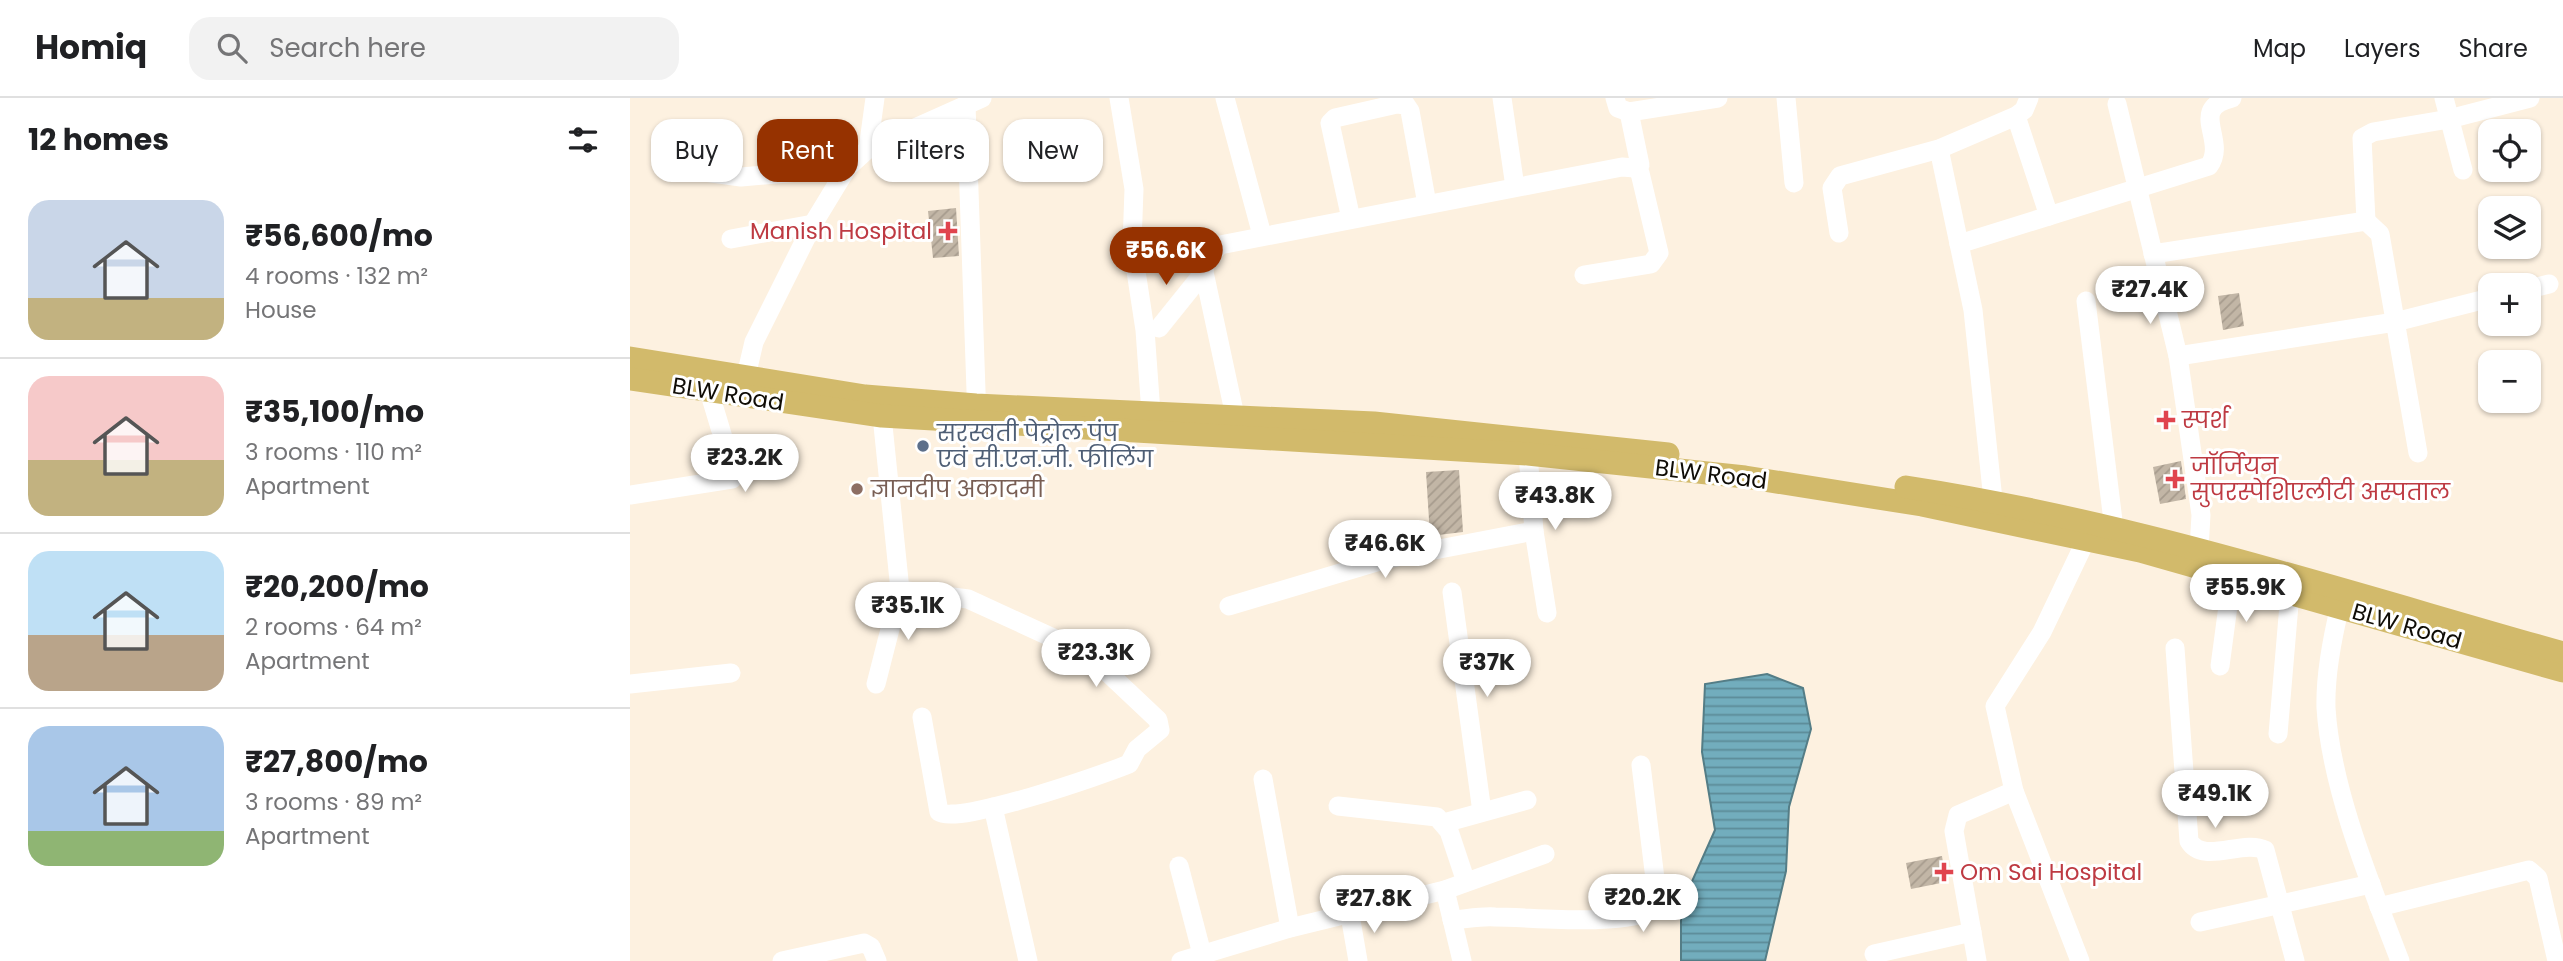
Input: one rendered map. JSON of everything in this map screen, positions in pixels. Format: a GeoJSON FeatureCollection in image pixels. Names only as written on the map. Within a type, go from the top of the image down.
{"type":"FeatureCollection","features":[{"type":"Feature","properties":{"kind":"main road"},"geometry":{"type":"LineString","coordinates":[[630,358],[744,388],[865,396],[976,414],[1151,413],[1237,426],[1374,423],[1500,434],[1781,468],[2114,529],[2148,545],[2199,549],[2315,591],[2563,653]]}},
{"type":"Feature","properties":{"kind":"main road","name":"BLW Road"},"geometry":{"type":"LineString","coordinates":[[630,379],[709,391],[744,388],[882,416],[976,414],[1237,426],[1745,477],[1922,505],[2006,509],[2084,542],[2148,545],[2232,576],[2290,593],[2315,591],[2340,606],[2563,671]]}},
{"type":"Feature","properties":{"kind":"street"},"geometry":{"type":"LineString","coordinates":[[868,149],[875,98]]}},
{"type":"Feature","properties":{"kind":"street"},"geometry":{"type":"LineString","coordinates":[[1119,98],[1134,189],[1132,245],[1145,330],[1151,413]]}},
{"type":"Feature","properties":{"kind":"street"},"geometry":{"type":"LineString","coordinates":[[1225,98],[1262,235]]}},
{"type":"Feature","properties":{"kind":"street"},"geometry":{"type":"LineString","coordinates":[[1503,98],[1515,187]]}},
{"type":"Feature","properties":{"kind":"street"},"geometry":{"type":"LineString","coordinates":[[1640,165],[1622,105],[1718,98]]}},
{"type":"Feature","properties":{"kind":"street"},"geometry":{"type":"LineString","coordinates":[[1786,98],[1794,183]]}},
{"type":"Feature","properties":{"kind":"street"},"geometry":{"type":"LineString","coordinates":[[1839,233],[1832,188],[1835,180],[1938,149],[2016,116],[2024,110],[2029,98]]}},
{"type":"Feature","properties":{"kind":"street"},"geometry":{"type":"LineString","coordinates":[[1959,244],[2209,166],[2214,151],[2209,116],[2212,107],[2232,98]]}},
{"type":"Feature","properties":{"kind":"street"},"geometry":{"type":"LineString","coordinates":[[2444,98],[2463,170]]}},
{"type":"Feature","properties":{"kind":"street"},"geometry":{"type":"LineString","coordinates":[[2418,453],[2380,234],[2366,220],[2362,138],[2373,132],[2449,119],[2530,98]]}},
{"type":"Feature","properties":{"kind":"street"},"geometry":{"type":"LineString","coordinates":[[858,157],[868,149],[974,101],[976,414]]}},
{"type":"Feature","properties":{"kind":"street"},"geometry":{"type":"LineString","coordinates":[[1351,219],[1330,122],[1335,118],[1397,104],[1406,105],[1410,111],[1427,204]]}},
{"type":"Feature","properties":{"kind":"street"},"geometry":{"type":"LineString","coordinates":[[2117,104],[2178,356],[2201,515],[2199,549]]}},
{"type":"Feature","properties":{"kind":"street"},"geometry":{"type":"LineString","coordinates":[[2016,116],[2049,216]]}},
{"type":"Feature","properties":{"kind":"street"},"geometry":{"type":"LineString","coordinates":[[1938,149],[1973,310],[2006,509]]}},
{"type":"Feature","properties":{"kind":"street"},"geometry":{"type":"LineString","coordinates":[[1237,426],[1204,272],[1206,260],[1220,245],[1622,167],[1635,168],[1640,173],[1659,253],[1657,260],[1651,264],[1584,275]]}},
{"type":"Feature","properties":{"kind":"street"},"geometry":{"type":"LineString","coordinates":[[744,388],[754,342],[813,224],[837,182]]}},
{"type":"Feature","properties":{"kind":"street"},"geometry":{"type":"LineString","coordinates":[[2153,254],[2366,220]]}},
{"type":"Feature","properties":{"kind":"street"},"geometry":{"type":"LineString","coordinates":[[731,239],[813,224]]}},
{"type":"Feature","properties":{"kind":"street"},"geometry":{"type":"LineString","coordinates":[[1158,328],[1204,272]]}},
{"type":"Feature","properties":{"kind":"street"},"geometry":{"type":"LineString","coordinates":[[2541,286],[2549,284]]}},
{"type":"Feature","properties":{"kind":"street"},"geometry":{"type":"LineString","coordinates":[[2178,356],[2395,322],[2478,301]]}},
{"type":"Feature","properties":{"kind":"street"},"geometry":{"type":"LineString","coordinates":[[2085,302],[2114,529]]}},
{"type":"Feature","properties":{"kind":"street"},"geometry":{"type":"LineString","coordinates":[[630,495],[732,479],[734,474],[709,391]]}},
{"type":"Feature","properties":{"kind":"street"},"geometry":{"type":"LineString","coordinates":[[876,684],[900,590],[882,416]]}},
{"type":"Feature","properties":{"kind":"street"},"geometry":{"type":"LineString","coordinates":[[1528,454],[1534,531],[1547,613]]}},
{"type":"Feature","properties":{"kind":"street"},"geometry":{"type":"LineString","coordinates":[[1229,606],[1387,559],[1534,531]]}},
{"type":"Feature","properties":{"kind":"street"},"geometry":{"type":"LineString","coordinates":[[2080,961],[2014,791],[1995,706],[2042,632],[2084,542]]}},
{"type":"Feature","properties":{"kind":"street"},"geometry":{"type":"LineString","coordinates":[[2220,666],[2232,576]]}},
{"type":"Feature","properties":{"kind":"street"},"geometry":{"type":"LineString","coordinates":[[900,590],[968,599],[1088,654],[1158,720],[1158,733],[1137,749],[1129,764],[993,807],[949,816],[939,811],[922,717]]}},
{"type":"Feature","properties":{"kind":"street"},"geometry":{"type":"LineString","coordinates":[[1452,592],[1482,812]]}},
{"type":"Feature","properties":{"kind":"street"},"geometry":{"type":"LineString","coordinates":[[2278,734],[2290,593]]}},
{"type":"Feature","properties":{"kind":"street"},"geometry":{"type":"LineString","coordinates":[[2340,606],[2328,672],[2326,705],[2329,737],[2371,884],[2400,961]]}},
{"type":"Feature","properties":{"kind":"street"},"geometry":{"type":"LineString","coordinates":[[2175,648],[2189,841],[2192,847],[2203,852],[2255,845],[2265,850],[2295,961]]}},
{"type":"Feature","properties":{"kind":"street"},"geometry":{"type":"LineString","coordinates":[[630,684],[731,673]]}},
{"type":"Feature","properties":{"kind":"street"},"geometry":{"type":"LineString","coordinates":[[1452,920],[1491,916],[1589,919],[1634,916],[1655,905],[1657,895],[1641,765]]}},
{"type":"Feature","properties":{"kind":"street"},"geometry":{"type":"LineString","coordinates":[[1263,779],[1290,928]]}},
{"type":"Feature","properties":{"kind":"street"},"geometry":{"type":"LineString","coordinates":[[1977,961],[1954,831],[1955,822],[1958,815],[2014,791]]}},
{"type":"Feature","properties":{"kind":"street"},"geometry":{"type":"LineString","coordinates":[[1444,822],[1527,800]]}},
{"type":"Feature","properties":{"kind":"street"},"geometry":{"type":"LineString","coordinates":[[1338,806],[1437,817],[1444,822],[1466,882]]}},
{"type":"Feature","properties":{"kind":"street"},"geometry":{"type":"LineString","coordinates":[[993,807],[1028,961]]}},
{"type":"Feature","properties":{"kind":"street"},"geometry":{"type":"LineString","coordinates":[[1181,961],[1202,954],[1249,952],[1290,928],[1445,890],[1545,854]]}},
{"type":"Feature","properties":{"kind":"street"},"geometry":{"type":"LineString","coordinates":[[1179,866],[1202,954]]}},
{"type":"Feature","properties":{"kind":"street"},"geometry":{"type":"LineString","coordinates":[[2379,906],[2529,870],[2538,878],[2557,961]]}},
{"type":"Feature","properties":{"kind":"street"},"geometry":{"type":"LineString","coordinates":[[2200,922],[2371,884]]}},
{"type":"Feature","properties":{"kind":"street"},"geometry":{"type":"LineString","coordinates":[[1445,890],[1462,961]]}},
{"type":"Feature","properties":{"kind":"street"},"geometry":{"type":"LineString","coordinates":[[1350,915],[1358,961]]}},
{"type":"Feature","properties":{"kind":"street"},"geometry":{"type":"LineString","coordinates":[[1874,954],[1972,932]]}},
{"type":"Feature","properties":{"kind":"street"},"geometry":{"type":"LineString","coordinates":[[782,961],[864,943],[871,947],[877,961]]}},
{"type":"Feature","properties":{"kind":"water"},"geometry":{"type":"Polygon","coordinates":[[[1767,674],[1803,688],[1811,729],[1789,807],[1786,871],[1765,961],[1681,961],[1681,906],[1715,830],[1702,752],[1705,684],[1767,674]]]}},
{"type":"Feature","properties":{"kind":"building"},"geometry":{"type":"Polygon","coordinates":[[[956,208],[959,256],[933,258],[928,211],[956,208]]]}},
{"type":"Feature","properties":{"kind":"building"},"geometry":{"type":"Polygon","coordinates":[[[2239,293],[2244,326],[2223,330],[2218,296],[2239,293]]]}},
{"type":"Feature","properties":{"kind":"building"},"geometry":{"type":"Polygon","coordinates":[[[2181,461],[2186,499],[2160,504],[2153,467],[2181,461]]]}},
{"type":"Feature","properties":{"kind":"building"},"geometry":{"type":"Polygon","coordinates":[[[1459,470],[1463,532],[1430,536],[1426,472],[1459,470]]]}},
{"type":"Feature","properties":{"kind":"building"},"geometry":{"type":"Polygon","coordinates":[[[1942,856],[1946,882],[1911,889],[1906,863],[1942,856]]]}},
{"type":"Feature","properties":{"kind":"place","name":"Manish Hospital"},"geometry":{"type":"Point","coordinates":[948,231]}},
{"type":"Feature","properties":{"kind":"place","name":"स्पर्श"},"geometry":{"type":"Point","coordinates":[2166,420]}},
{"type":"Feature","properties":{"kind":"place","name":"सरस्वती पेट्रोल पंप एवं सी.एन.जी. फीलिंग"},"geometry":{"type":"Point","coordinates":[923,446]}},
{"type":"Feature","properties":{"kind":"place","name":"जाॅर्जियन सुपरस्पेशिएलीटी अस्पताल"},"geometry":{"type":"Point","coordinates":[2175,479]}},
{"type":"Feature","properties":{"kind":"place","name":"ज्ञानदीप अकादमी"},"geometry":{"type":"Point","coordinates":[857,489]}},
{"type":"Feature","properties":{"kind":"place","name":"Om Sai Hospital"},"geometry":{"type":"Point","coordinates":[1944,872]}}]}
